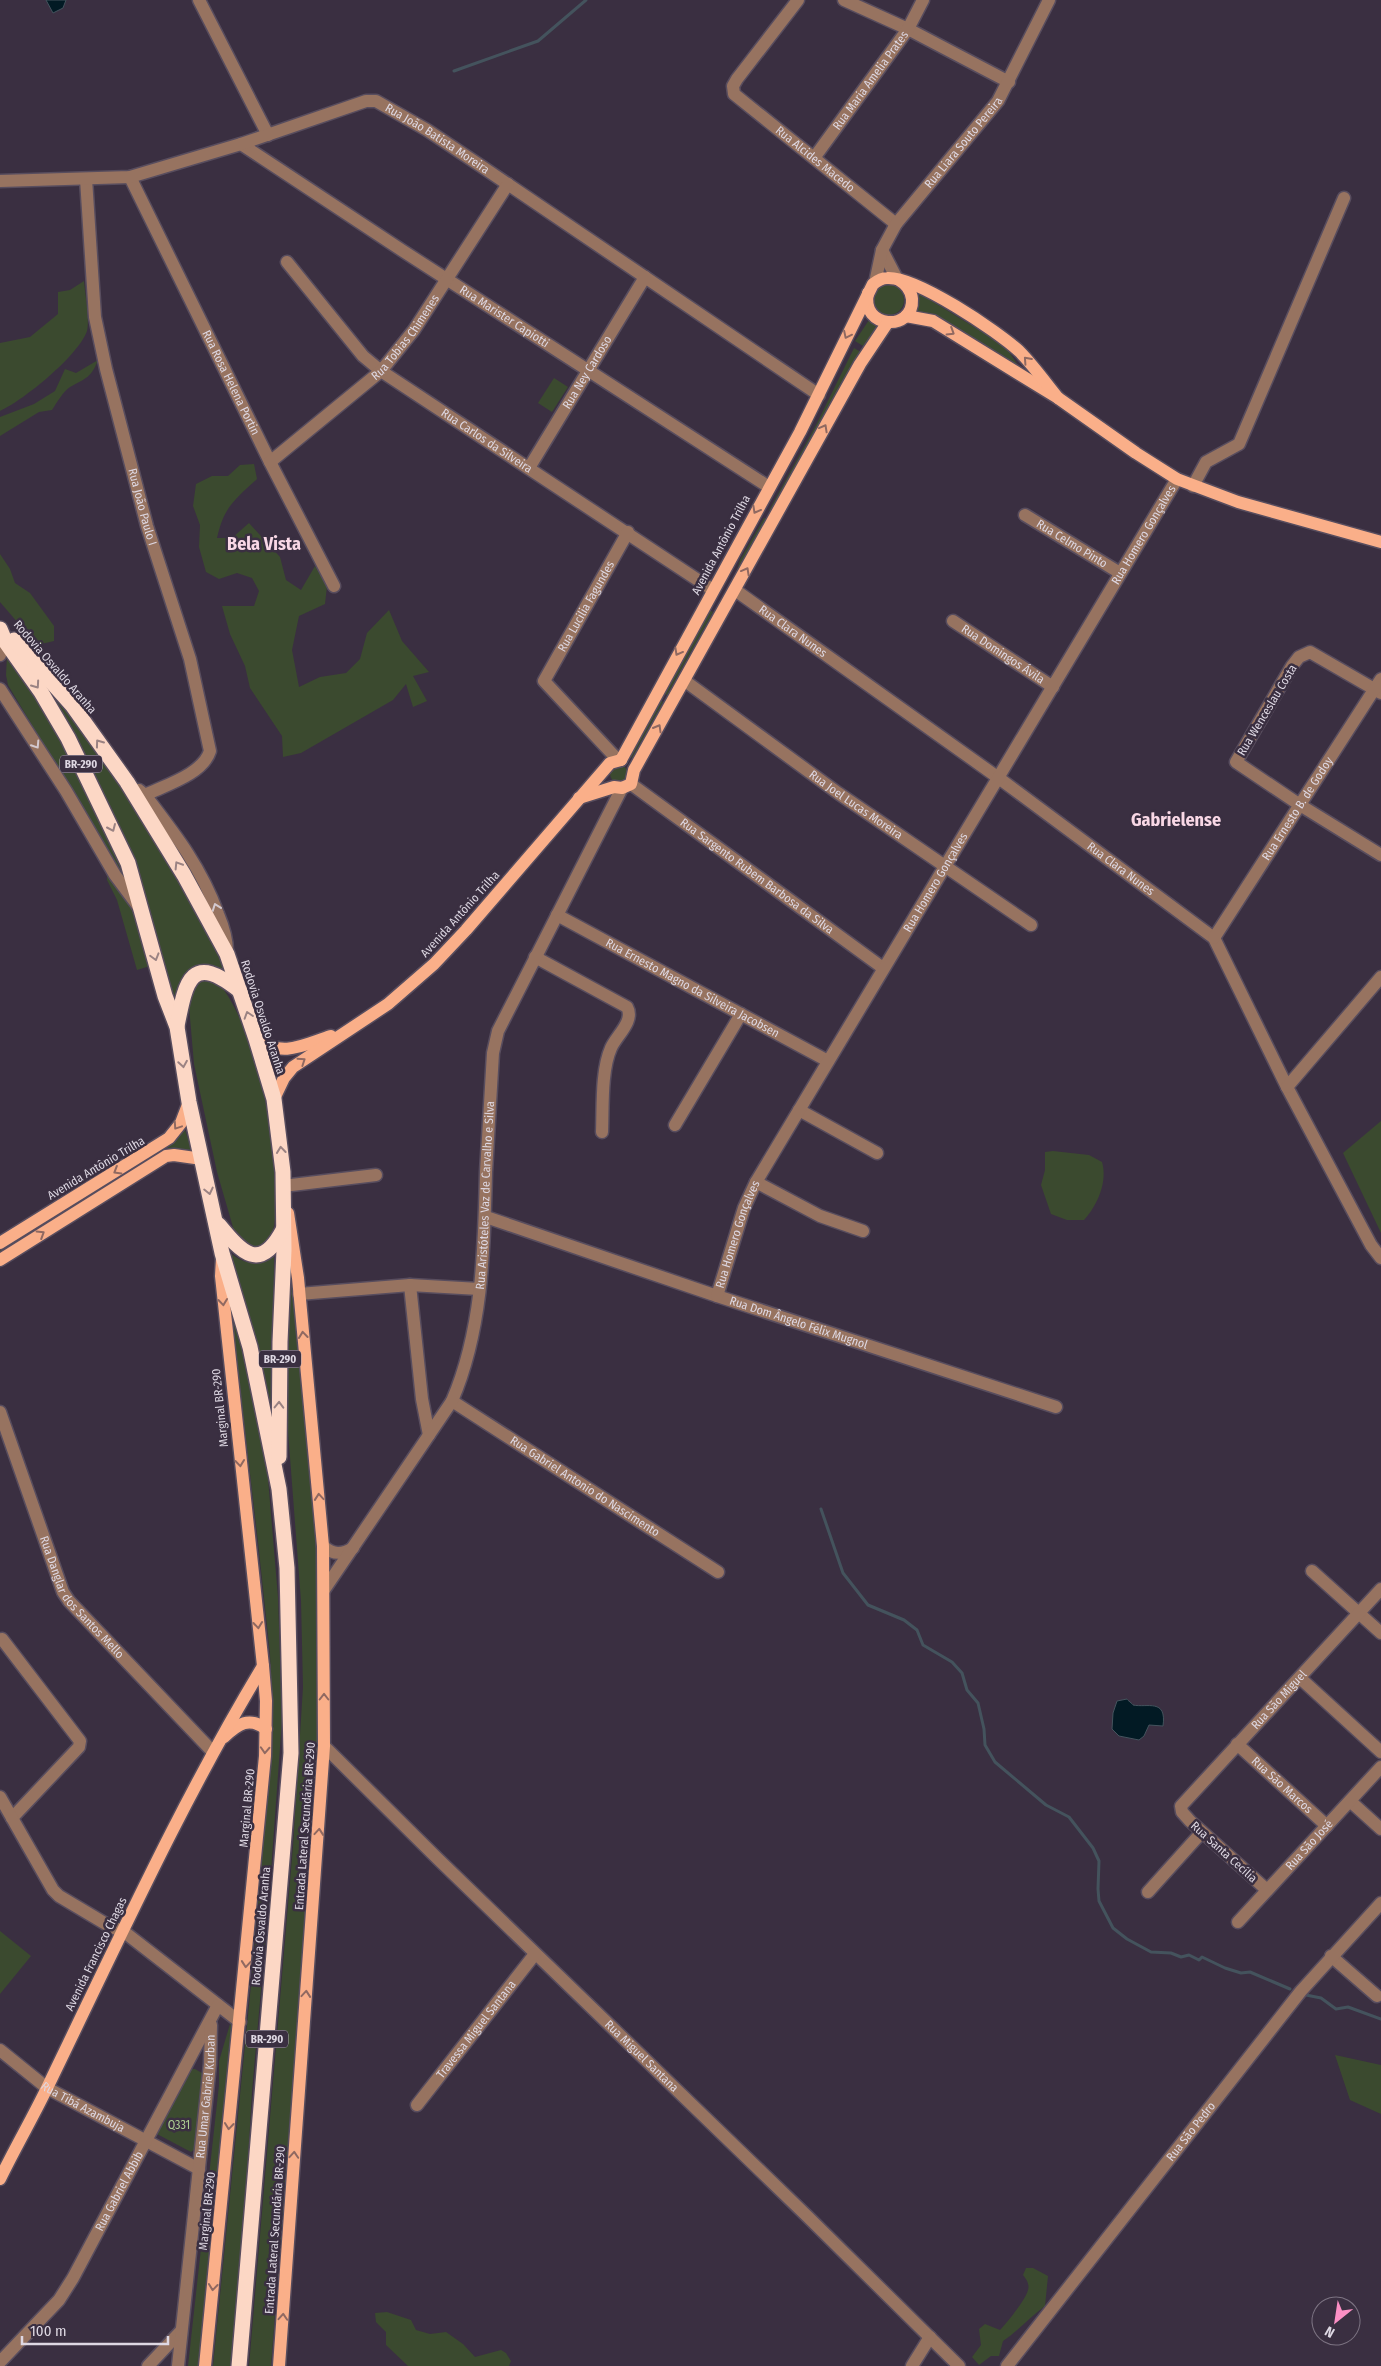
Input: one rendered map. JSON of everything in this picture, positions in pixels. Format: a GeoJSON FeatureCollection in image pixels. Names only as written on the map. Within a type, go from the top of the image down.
{"type":"FeatureCollection","features":[{"type":"Feature","properties":{"kind":"highway","name":"Rodovia Osvaldo Aranha"},"geometry":{"type":"LineString","coordinates":[[1,638],[72,705],[127,782],[184,876],[227,954],[256,1039],[274,1099],[281,1147],[284,1192],[279,1489]]}},
{"type":"Feature","properties":{"kind":"highway","name":"Rodovia Osvaldo Aranha"},"geometry":{"type":"LineString","coordinates":[[1,638],[68,738],[128,864],[165,996],[177,1027],[189,1102],[222,1253],[250,1347],[279,1489],[287,1568],[291,1753],[239,2366]]}},
{"type":"Feature","properties":{"kind":"highway","name":"BR-290"},"geometry":{"type":"LineString","coordinates":[[177,1027],[186,986],[196,975],[209,972],[225,979],[240,991]]}},
{"type":"Feature","properties":{"kind":"highway","name":"BR-290"},"geometry":{"type":"LineString","coordinates":[[216,1222],[238,1249],[254,1256],[261,1256],[271,1249],[284,1229]]}},
{"type":"Feature","properties":{"kind":"main road"},"geometry":{"type":"LineString","coordinates":[[897,279],[908,288],[911,294],[910,309],[906,316],[898,321],[888,322],[879,320],[868,307],[872,287],[885,278],[897,279],[916,284],[935,294],[1008,342],[1032,365],[1058,398]]}},
{"type":"Feature","properties":{"kind":"main road","name":"Avenida Antônio Trilha"},"geometry":{"type":"LineString","coordinates":[[274,1099],[284,1078],[293,1067],[388,1004],[434,964],[466,930],[610,763],[620,760],[819,395],[872,287]]}},
{"type":"Feature","properties":{"kind":"main road"},"geometry":{"type":"LineString","coordinates":[[906,316],[933,321],[1058,398],[1136,453],[1177,479],[1238,502],[1381,542]]}},
{"type":"Feature","properties":{"kind":"main road"},"geometry":{"type":"LineString","coordinates":[[579,798],[622,786],[634,770],[860,364],[888,322]]}},
{"type":"Feature","properties":{"kind":"main road"},"geometry":{"type":"LineString","coordinates":[[620,760],[630,763],[634,770]]}},
{"type":"Feature","properties":{"kind":"main road"},"geometry":{"type":"LineString","coordinates":[[606,769],[607,780],[622,786]]}},
{"type":"Feature","properties":{"kind":"main road","name":"Avenida Antônio Trilha"},"geometry":{"type":"LineString","coordinates":[[256,1039],[271,1049],[289,1049],[345,1032]]}},
{"type":"Feature","properties":{"kind":"main road","name":"Avenida Antônio Trilha"},"geometry":{"type":"LineString","coordinates":[[0,1260],[162,1151],[169,1138],[181,1123],[189,1102]]}},
{"type":"Feature","properties":{"kind":"main road"},"geometry":{"type":"LineString","coordinates":[[162,1151],[174,1155],[202,1159]]}},
{"type":"Feature","properties":{"kind":"main road","name":"Avenida Antônio Trilha"},"geometry":{"type":"LineString","coordinates":[[0,1243],[162,1151]]}},
{"type":"Feature","properties":{"kind":"main road","name":"Entrada Lateral Secundária BR-290"},"geometry":{"type":"LineString","coordinates":[[279,2366],[324,1746],[324,1546],[299,1294],[291,1229],[284,1192]]}},
{"type":"Feature","properties":{"kind":"main road","name":"Marginal BR-290"},"geometry":{"type":"LineString","coordinates":[[205,2366],[240,2022],[266,1729],[263,1666],[228,1352],[221,1276],[222,1253]]}},
{"type":"Feature","properties":{"kind":"main road","name":"Avenida Francisco Chagas"},"geometry":{"type":"LineString","coordinates":[[0,2179],[216,1747],[263,1666]]}},
{"type":"Feature","properties":{"kind":"main road","name":"Avenida Francisco Chagas"},"geometry":{"type":"LineString","coordinates":[[216,1747],[244,1722],[255,1722],[266,1729]]}},
{"type":"Feature","properties":{"kind":"street"},"geometry":{"type":"LineString","coordinates":[[199,0],[268,135]]}},
{"type":"Feature","properties":{"kind":"street"},"geometry":{"type":"LineString","coordinates":[[844,0],[908,29],[1009,82]]}},
{"type":"Feature","properties":{"kind":"street","name":"Rua Maria Amelia Prates"},"geometry":{"type":"LineString","coordinates":[[814,158],[908,29],[923,0]]}},
{"type":"Feature","properties":{"kind":"street","name":"Rua Liara Souto Pereira"},"geometry":{"type":"LineString","coordinates":[[872,287],[882,250],[896,224],[998,101],[1049,0]]}},
{"type":"Feature","properties":{"kind":"street","name":"Rua Alcides Macedo"},"geometry":{"type":"LineString","coordinates":[[796,1],[737,79],[733,86],[734,94],[896,224]]}},
{"type":"Feature","properties":{"kind":"street","name":"Rua João Batista Moreira"},"geometry":{"type":"LineString","coordinates":[[0,181],[130,177],[241,144],[366,101],[376,101],[427,130],[819,395]]}},
{"type":"Feature","properties":{"kind":"street","name":"Rua Marister Capiotti"},"geometry":{"type":"LineString","coordinates":[[241,144],[769,487]]}},
{"type":"Feature","properties":{"kind":"street","name":"Rua Rosa Helena Portin"},"geometry":{"type":"LineString","coordinates":[[130,177],[270,462],[334,586]]}},
{"type":"Feature","properties":{"kind":"street","name":"Rua João Paulo I"},"geometry":{"type":"LineString","coordinates":[[86,179],[95,317],[106,369],[147,526],[190,659],[210,751],[207,759],[197,770],[145,795]]}},
{"type":"Feature","properties":{"kind":"street","name":"Rua Tobias Chimenes"},"geometry":{"type":"LineString","coordinates":[[270,462],[381,371],[414,330],[448,280],[508,184]]}},
{"type":"Feature","properties":{"kind":"street"},"geometry":{"type":"LineString","coordinates":[[1193,486],[1206,462],[1239,444],[1344,198]]}},
{"type":"Feature","properties":{"kind":"street"},"geometry":{"type":"LineString","coordinates":[[882,250],[897,279]]}},
{"type":"Feature","properties":{"kind":"street","name":"Rua Carlos da Silveira"},"geometry":{"type":"LineString","coordinates":[[287,262],[363,356],[381,371],[628,532],[713,590]]}},
{"type":"Feature","properties":{"kind":"street","name":"Rua Ney Cardoso"},"geometry":{"type":"LineString","coordinates":[[529,468],[645,277]]}},
{"type":"Feature","properties":{"kind":"street","name":"Rua Homero Gonçalves"},"geometry":{"type":"LineString","coordinates":[[717,1296],[744,1208],[756,1182],[943,866],[1053,687],[1177,479]]}},
{"type":"Feature","properties":{"kind":"street","name":"Rua Celmo Pinto"},"geometry":{"type":"LineString","coordinates":[[1025,515],[1120,573]]}},
{"type":"Feature","properties":{"kind":"street","name":"Rua Lucilia Fagundes"},"geometry":{"type":"LineString","coordinates":[[620,760],[544,681],[628,532]]}},
{"type":"Feature","properties":{"kind":"street","name":"Rua Clara Nunes"},"geometry":{"type":"LineString","coordinates":[[735,590],[998,777],[1214,938],[1287,1087],[1371,1245],[1381,1258]]}},
{"type":"Feature","properties":{"kind":"street","name":"Rua Domingos Ávila"},"geometry":{"type":"LineString","coordinates":[[953,621],[1053,687]]}},
{"type":"Feature","properties":{"kind":"street","name":"Rua Wenceslau Costa"},"geometry":{"type":"LineString","coordinates":[[1300,805],[1240,766],[1237,758],[1292,666],[1305,653],[1310,652],[1379,687]]}},
{"type":"Feature","properties":{"kind":"street","name":"Rua Joel Lucas Moreira"},"geometry":{"type":"LineString","coordinates":[[685,681],[943,866],[1031,925]]}},
{"type":"Feature","properties":{"kind":"street","name":"Rua Ernesto B. de Godoy"},"geometry":{"type":"LineString","coordinates":[[1214,938],[1379,687]]}},
{"type":"Feature","properties":{"kind":"street"},"geometry":{"type":"LineString","coordinates":[[0,689],[66,792],[115,875],[141,910]]}},
{"type":"Feature","properties":{"kind":"street"},"geometry":{"type":"LineString","coordinates":[[127,782],[145,795],[187,849],[204,878],[225,934],[227,954]]}},
{"type":"Feature","properties":{"kind":"street","name":"Rua Aristóteles Vaz de Carvalho e Silva"},"geometry":{"type":"LineString","coordinates":[[324,1590],[452,1401],[469,1355],[479,1289],[486,1217],[493,1053],[498,1031],[622,786]]}},
{"type":"Feature","properties":{"kind":"street","name":"Rua Sargento Rubem Barbosa da Silva"},"geometry":{"type":"LineString","coordinates":[[622,786],[883,968]]}},
{"type":"Feature","properties":{"kind":"street"},"geometry":{"type":"LineString","coordinates":[[1300,805],[1381,856]]}},
{"type":"Feature","properties":{"kind":"street","name":"Rua Ernesto Magno da Silveira Jacobsen"},"geometry":{"type":"LineString","coordinates":[[557,915],[828,1061]]}},
{"type":"Feature","properties":{"kind":"street"},"geometry":{"type":"LineString","coordinates":[[535,957],[627,1008],[630,1015],[611,1047],[607,1060],[602,1132]]}},
{"type":"Feature","properties":{"kind":"street"},"geometry":{"type":"LineString","coordinates":[[1287,1087],[1381,977]]}},
{"type":"Feature","properties":{"kind":"street"},"geometry":{"type":"LineString","coordinates":[[675,1125],[741,1014]]}},
{"type":"Feature","properties":{"kind":"street"},"geometry":{"type":"LineString","coordinates":[[799,1110],[877,1153]]}},
{"type":"Feature","properties":{"kind":"street"},"geometry":{"type":"LineString","coordinates":[[284,1192],[376,1175]]}},
{"type":"Feature","properties":{"kind":"street"},"geometry":{"type":"LineString","coordinates":[[756,1182],[820,1216],[863,1231]]}},
{"type":"Feature","properties":{"kind":"street","name":"Rua Dom Ângelo Félix Mugnol"},"geometry":{"type":"LineString","coordinates":[[486,1217],[717,1296],[1056,1407]]}},
{"type":"Feature","properties":{"kind":"street"},"geometry":{"type":"LineString","coordinates":[[299,1294],[410,1285],[444,1285],[479,1289]]}},
{"type":"Feature","properties":{"kind":"street"},"geometry":{"type":"LineString","coordinates":[[410,1285],[422,1400],[429,1435]]}},
{"type":"Feature","properties":{"kind":"street","name":"Rua Gabriel Antonio do Nascimento"},"geometry":{"type":"LineString","coordinates":[[452,1401],[718,1572]]}},
{"type":"Feature","properties":{"kind":"street","name":"Rua Danglar dos Santos Mello"},"geometry":{"type":"LineString","coordinates":[[0,1412],[63,1592],[69,1601],[216,1747]]}},
{"type":"Feature","properties":{"kind":"street"},"geometry":{"type":"LineString","coordinates":[[324,1546],[329,1551],[340,1553],[353,1548]]}},
{"type":"Feature","properties":{"kind":"street"},"geometry":{"type":"LineString","coordinates":[[1312,1571],[1381,1633]]}},
{"type":"Feature","properties":{"kind":"street","name":"Rua São Miguel"},"geometry":{"type":"LineString","coordinates":[[1182,1812],[1181,1806],[1184,1801],[1381,1589]]}},
{"type":"Feature","properties":{"kind":"street"},"geometry":{"type":"LineString","coordinates":[[2,1639],[80,1741],[79,1747],[12,1818]]}},
{"type":"Feature","properties":{"kind":"street"},"geometry":{"type":"LineString","coordinates":[[1300,1678],[1381,1752]]}},
{"type":"Feature","properties":{"kind":"street","name":"Rua São Marcos"},"geometry":{"type":"LineString","coordinates":[[1237,1744],[1327,1826]]}},
{"type":"Feature","properties":{"kind":"street","name":"Rua Miguel Santana"},"geometry":{"type":"LineString","coordinates":[[324,1746],[959,2366]]}},
{"type":"Feature","properties":{"kind":"street","name":"Rua São José"},"geometry":{"type":"LineString","coordinates":[[1238,1922],[1381,1767]]}},
{"type":"Feature","properties":{"kind":"street"},"geometry":{"type":"LineString","coordinates":[[0,1797],[53,1890],[67,1901],[123,1931],[168,1964],[240,2022]]}},
{"type":"Feature","properties":{"kind":"street"},"geometry":{"type":"LineString","coordinates":[[1350,1801],[1381,1829]]}},
{"type":"Feature","properties":{"kind":"street","name":"Rua Santa Cecília"},"geometry":{"type":"LineString","coordinates":[[1182,1812],[1267,1890]]}},
{"type":"Feature","properties":{"kind":"street"},"geometry":{"type":"LineString","coordinates":[[1148,1892],[1202,1832]]}},
{"type":"Feature","properties":{"kind":"street","name":"Rua São Pedro"},"geometry":{"type":"LineString","coordinates":[[1007,2366],[1257,2045],[1331,1956],[1381,1903]]}},
{"type":"Feature","properties":{"kind":"street","name":"Travessa Miguel Santana"},"geometry":{"type":"LineString","coordinates":[[417,2105],[535,1954]]}},
{"type":"Feature","properties":{"kind":"street"},"geometry":{"type":"LineString","coordinates":[[1331,1956],[1377,1996]]}},
{"type":"Feature","properties":{"kind":"street","name":"Rua Gabriel Abbib"},"geometry":{"type":"LineString","coordinates":[[0,2362],[59,2300],[211,2022],[218,2005]]}},
{"type":"Feature","properties":{"kind":"street","name":"Rua Umar Gabriel Kurban"},"geometry":{"type":"LineString","coordinates":[[178,2366],[210,2064],[211,2022]]}},
{"type":"Feature","properties":{"kind":"street","name":"Rua Tibá Azambuja"},"geometry":{"type":"LineString","coordinates":[[0,2050],[47,2088],[199,2169]]}},
{"type":"Feature","properties":{"kind":"street"},"geometry":{"type":"LineString","coordinates":[[148,2366],[181,2332]]}},
{"type":"Feature","properties":{"kind":"street"},"geometry":{"type":"LineString","coordinates":[[912,2366],[930,2337]]}},
{"type":"Feature","properties":{"kind":"green space"},"geometry":{"type":"Polygon","coordinates":[[[84,281],[88,326],[82,341],[49,376],[0,411],[0,343],[30,337],[58,314],[58,292],[70,290],[84,281]]]}},
{"type":"Feature","properties":{"kind":"green space"},"geometry":{"type":"Polygon","coordinates":[[[889,285],[900,289],[904,300],[900,311],[889,315],[878,311],[874,300],[878,289],[889,285]]]}},
{"type":"Feature","properties":{"kind":"green space"},"geometry":{"type":"Polygon","coordinates":[[[914,290],[1005,346],[1022,371],[939,318],[915,311],[914,290]]]}},
{"type":"Feature","properties":{"kind":"green space"},"geometry":{"type":"Polygon","coordinates":[[[869,320],[879,325],[863,346],[855,341],[869,320]]]}},
{"type":"Feature","properties":{"kind":"green space"},"geometry":{"type":"Polygon","coordinates":[[[854,348],[861,352],[770,511],[817,423],[854,348]]]}},
{"type":"Feature","properties":{"kind":"green space"},"geometry":{"type":"Polygon","coordinates":[[[98,360],[90,374],[67,389],[52,410],[39,412],[0,436],[0,417],[34,404],[55,391],[65,369],[76,373],[98,360]]]}},
{"type":"Feature","properties":{"kind":"green space"},"geometry":{"type":"Polygon","coordinates":[[[554,378],[568,387],[552,412],[538,403],[554,378]]]}},
{"type":"Feature","properties":{"kind":"green space"},"geometry":{"type":"Polygon","coordinates":[[[254,464],[257,479],[231,505],[223,519],[217,538],[232,538],[249,523],[280,557],[286,580],[301,590],[315,566],[327,586],[325,604],[299,616],[292,650],[299,687],[320,677],[346,673],[360,659],[367,633],[389,610],[402,641],[429,672],[413,676],[427,701],[413,707],[406,684],[393,700],[301,753],[283,757],[282,736],[250,688],[245,666],[230,634],[222,606],[254,606],[259,591],[252,578],[237,573],[219,579],[206,572],[199,547],[200,525],[193,506],[196,484],[212,476],[228,476],[240,465],[254,464]]]}},
{"type":"Feature","properties":{"kind":"green space"},"geometry":{"type":"Polygon","coordinates":[[[764,518],[768,519],[734,580],[740,560],[764,518]]]}},
{"type":"Feature","properties":{"kind":"green space"},"geometry":{"type":"Polygon","coordinates":[[[0,554],[10,569],[15,583],[30,593],[54,626],[54,641],[37,645],[0,602],[0,554]]]}},
{"type":"Feature","properties":{"kind":"green space"},"geometry":{"type":"Polygon","coordinates":[[[709,610],[713,612],[667,695],[663,693],[709,610]]]}},
{"type":"Feature","properties":{"kind":"green space"},"geometry":{"type":"Polygon","coordinates":[[[7,656],[48,712],[104,818],[132,892],[8,685],[6,675],[7,656]]]}},
{"type":"Feature","properties":{"kind":"green space"},"geometry":{"type":"Polygon","coordinates":[[[44,681],[89,734],[115,773],[191,900],[226,970],[205,965],[198,967],[175,1012],[141,886],[44,681]]]}},
{"type":"Feature","properties":{"kind":"green space"},"geometry":{"type":"Polygon","coordinates":[[[660,700],[663,702],[632,758],[629,756],[660,700]]]}},
{"type":"Feature","properties":{"kind":"green space"},"geometry":{"type":"Polygon","coordinates":[[[619,765],[625,768],[628,774],[625,780],[619,783],[613,780],[610,774],[613,768],[619,765]]]}},
{"type":"Feature","properties":{"kind":"green space"},"geometry":{"type":"Polygon","coordinates":[[[107,872],[132,909],[150,966],[137,970],[117,900],[107,880],[107,872]]]}},
{"type":"Feature","properties":{"kind":"green space"},"geometry":{"type":"Polygon","coordinates":[[[200,980],[216,980],[231,1001],[244,1029],[264,1097],[271,1133],[276,1200],[274,1226],[271,1236],[265,1247],[254,1250],[235,1234],[217,1172],[194,1064],[188,995],[200,980]]]}},
{"type":"Feature","properties":{"kind":"green space"},"geometry":{"type":"Polygon","coordinates":[[[1381,1121],[1381,1233],[1343,1153],[1381,1121]]]}},
{"type":"Feature","properties":{"kind":"green space"},"geometry":{"type":"Polygon","coordinates":[[[185,1130],[192,1150],[165,1148],[185,1130]]]}},
{"type":"Feature","properties":{"kind":"green space"},"geometry":{"type":"Polygon","coordinates":[[[1053,1151],[1089,1155],[1102,1162],[1104,1178],[1100,1193],[1093,1208],[1084,1220],[1067,1220],[1051,1214],[1041,1185],[1045,1170],[1045,1152],[1053,1151]]]}},
{"type":"Feature","properties":{"kind":"green space"},"geometry":{"type":"Polygon","coordinates":[[[153,1156],[155,1159],[0,1254],[0,1250],[153,1156]]]}},
{"type":"Feature","properties":{"kind":"green space"},"geometry":{"type":"Polygon","coordinates":[[[289,1249],[321,1583],[320,1732],[271,2366],[249,2366],[293,1846],[303,1687],[301,1601],[285,1392],[289,1249]]]}},
{"type":"Feature","properties":{"kind":"green space"},"geometry":{"type":"Polygon","coordinates":[[[274,1251],[273,1422],[229,1252],[241,1260],[258,1262],[274,1251]]]}},
{"type":"Feature","properties":{"kind":"green space"},"geometry":{"type":"Polygon","coordinates":[[[225,1283],[235,1315],[266,1455],[278,1597],[282,1720],[252,2092],[242,2261],[232,2366],[213,2366],[253,1965],[269,1775],[272,1701],[270,1654],[258,1542],[237,1362],[228,1321],[225,1283]]]}},
{"type":"Feature","properties":{"kind":"green space"},"geometry":{"type":"Polygon","coordinates":[[[0,1931],[31,1956],[0,1994],[0,1931]]]}},
{"type":"Feature","properties":{"kind":"green space"},"geometry":{"type":"Polygon","coordinates":[[[230,2024],[235,2027],[201,2366],[188,2366],[219,2085],[219,2061],[230,2024]]]}},
{"type":"Feature","properties":{"kind":"green space"},"geometry":{"type":"Polygon","coordinates":[[[1335,2055],[1381,2065],[1381,2114],[1350,2100],[1335,2055]]]}},
{"type":"Feature","properties":{"kind":"green space","name":"Q331"},"geometry":{"type":"Polygon","coordinates":[[[191,2069],[202,2073],[195,2149],[191,2152],[157,2134],[191,2069]]]}},
{"type":"Feature","properties":{"kind":"green space"},"geometry":{"type":"Polygon","coordinates":[[[1026,2268],[1033,2268],[1048,2276],[1045,2306],[1003,2341],[999,2356],[991,2356],[979,2365],[972,2357],[981,2345],[979,2329],[985,2324],[1000,2330],[1011,2317],[1028,2290],[1028,2284],[1023,2275],[1026,2268]]]}},
{"type":"Feature","properties":{"kind":"green space"},"geometry":{"type":"Polygon","coordinates":[[[387,2312],[411,2320],[416,2330],[430,2334],[446,2332],[463,2344],[475,2357],[501,2350],[506,2353],[511,2361],[509,2366],[408,2366],[386,2345],[386,2332],[376,2322],[375,2313],[387,2312]]]}},
{"type":"Feature","properties":{"kind":"water"},"geometry":{"type":"Polygon","coordinates":[[[46,0],[66,0],[63,8],[53,13],[46,0]]]}},
{"type":"Feature","properties":{"kind":"water"},"geometry":{"type":"Polygon","coordinates":[[[1127,1699],[1133,1705],[1155,1706],[1159,1708],[1162,1711],[1163,1726],[1149,1725],[1144,1736],[1139,1740],[1119,1736],[1112,1729],[1113,1713],[1117,1701],[1127,1699]]]}},
{"type":"Feature","properties":{"kind":"waterway"},"geometry":{"type":"LineString","coordinates":[[454,71],[538,41],[586,0]]}},
{"type":"Feature","properties":{"kind":"waterway"},"geometry":{"type":"LineString","coordinates":[[821,1509],[843,1573],[868,1605],[904,1620],[917,1630],[923,1645],[952,1662],[962,1673],[967,1690],[978,1703],[984,1729],[985,1745],[995,1762],[1046,1805],[1069,1817],[1093,1848],[1099,1861],[1099,1901],[1113,1928],[1127,1939],[1151,1952],[1171,1953],[1181,1957],[1189,1955],[1199,1960],[1202,1957],[1225,1968],[1241,1973],[1250,1972],[1290,1989]]}},
{"type":"Feature","properties":{"kind":"waterway"},"geometry":{"type":"LineString","coordinates":[[1306,1995],[1321,1998],[1336,2009],[1348,2007],[1381,2019]]}},
{"type":"Feature","properties":{"kind":"district","name":"Bela Vista"},"geometry":{"type":"Point","coordinates":[264,544]}},
{"type":"Feature","properties":{"kind":"district","name":"Gabrielense"},"geometry":{"type":"Point","coordinates":[1176,820]}}]}
